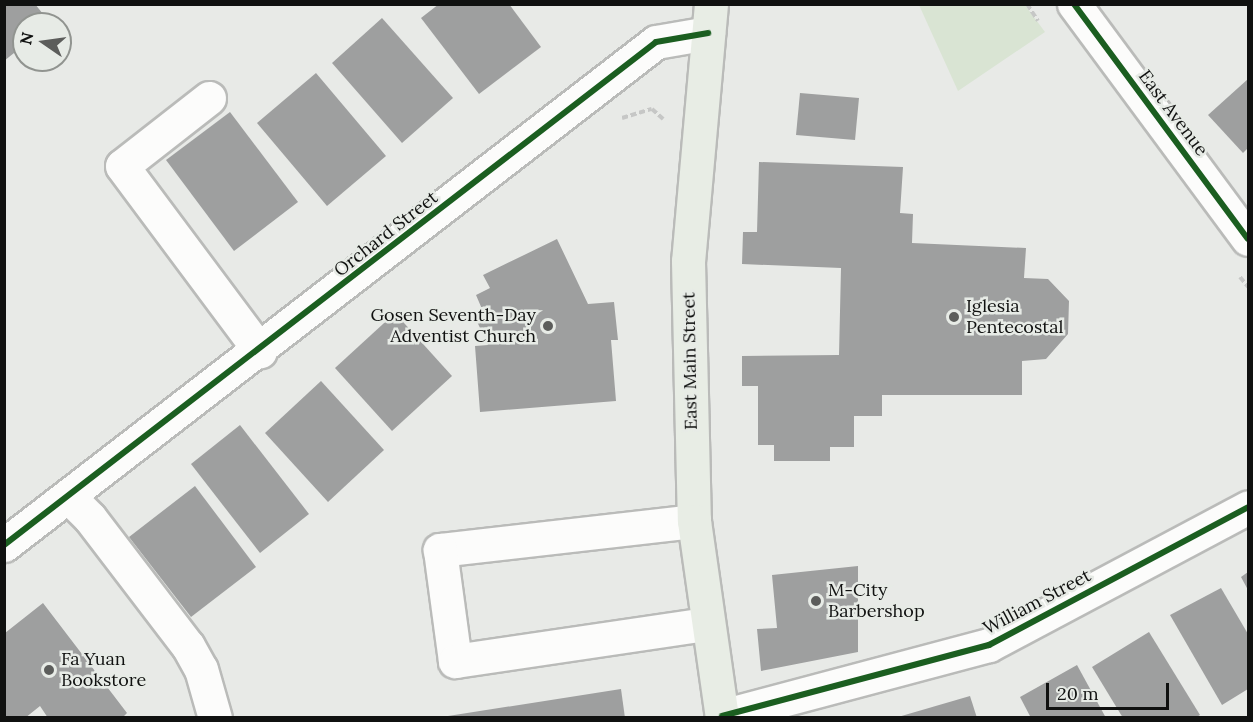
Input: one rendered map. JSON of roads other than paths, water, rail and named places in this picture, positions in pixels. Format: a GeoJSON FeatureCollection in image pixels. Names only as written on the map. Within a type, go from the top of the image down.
{"type":"FeatureCollection","features":[{"type":"Feature","properties":{"kind":"main road","name":"East Main Street"},"geometry":{"type":"LineString","coordinates":[[710,19],[688,261],[694,521],[706,624],[722,717]]}},
{"type":"Feature","properties":{"kind":"street","name":"East Avenue"},"geometry":{"type":"LineString","coordinates":[[1074,4],[1248,239]]}},
{"type":"Feature","properties":{"kind":"street","name":"Orchard Street"},"geometry":{"type":"LineString","coordinates":[[4,545],[260,351],[656,42],[710,19]]}},
{"type":"Feature","properties":{"kind":"street"},"geometry":{"type":"LineString","coordinates":[[209,98],[122,166],[260,351]]}},
{"type":"Feature","properties":{"kind":"street"},"geometry":{"type":"LineString","coordinates":[[68,496],[97,527],[188,646],[201,669],[215,717]]}},
{"type":"Feature","properties":{"kind":"street","name":"William Street"},"geometry":{"type":"LineString","coordinates":[[722,717],[990,645],[1248,507]]}},
{"type":"Feature","properties":{"kind":"street"},"geometry":{"type":"LineString","coordinates":[[694,521],[440,550],[455,661],[706,624]]}},
{"type":"Feature","properties":{"kind":"place","name":"Iglesia Pentecostal"},"geometry":{"type":"Point","coordinates":[954,317]}},
{"type":"Feature","properties":{"kind":"place","name":"Gosen Seventh-Day Adventist Church"},"geometry":{"type":"Point","coordinates":[548,326]}},
{"type":"Feature","properties":{"kind":"place","name":"M-City Barbershop"},"geometry":{"type":"Point","coordinates":[816,601]}},
{"type":"Feature","properties":{"kind":"place","name":"Fa Yuan Bookstore"},"geometry":{"type":"Point","coordinates":[49,670]}}]}
